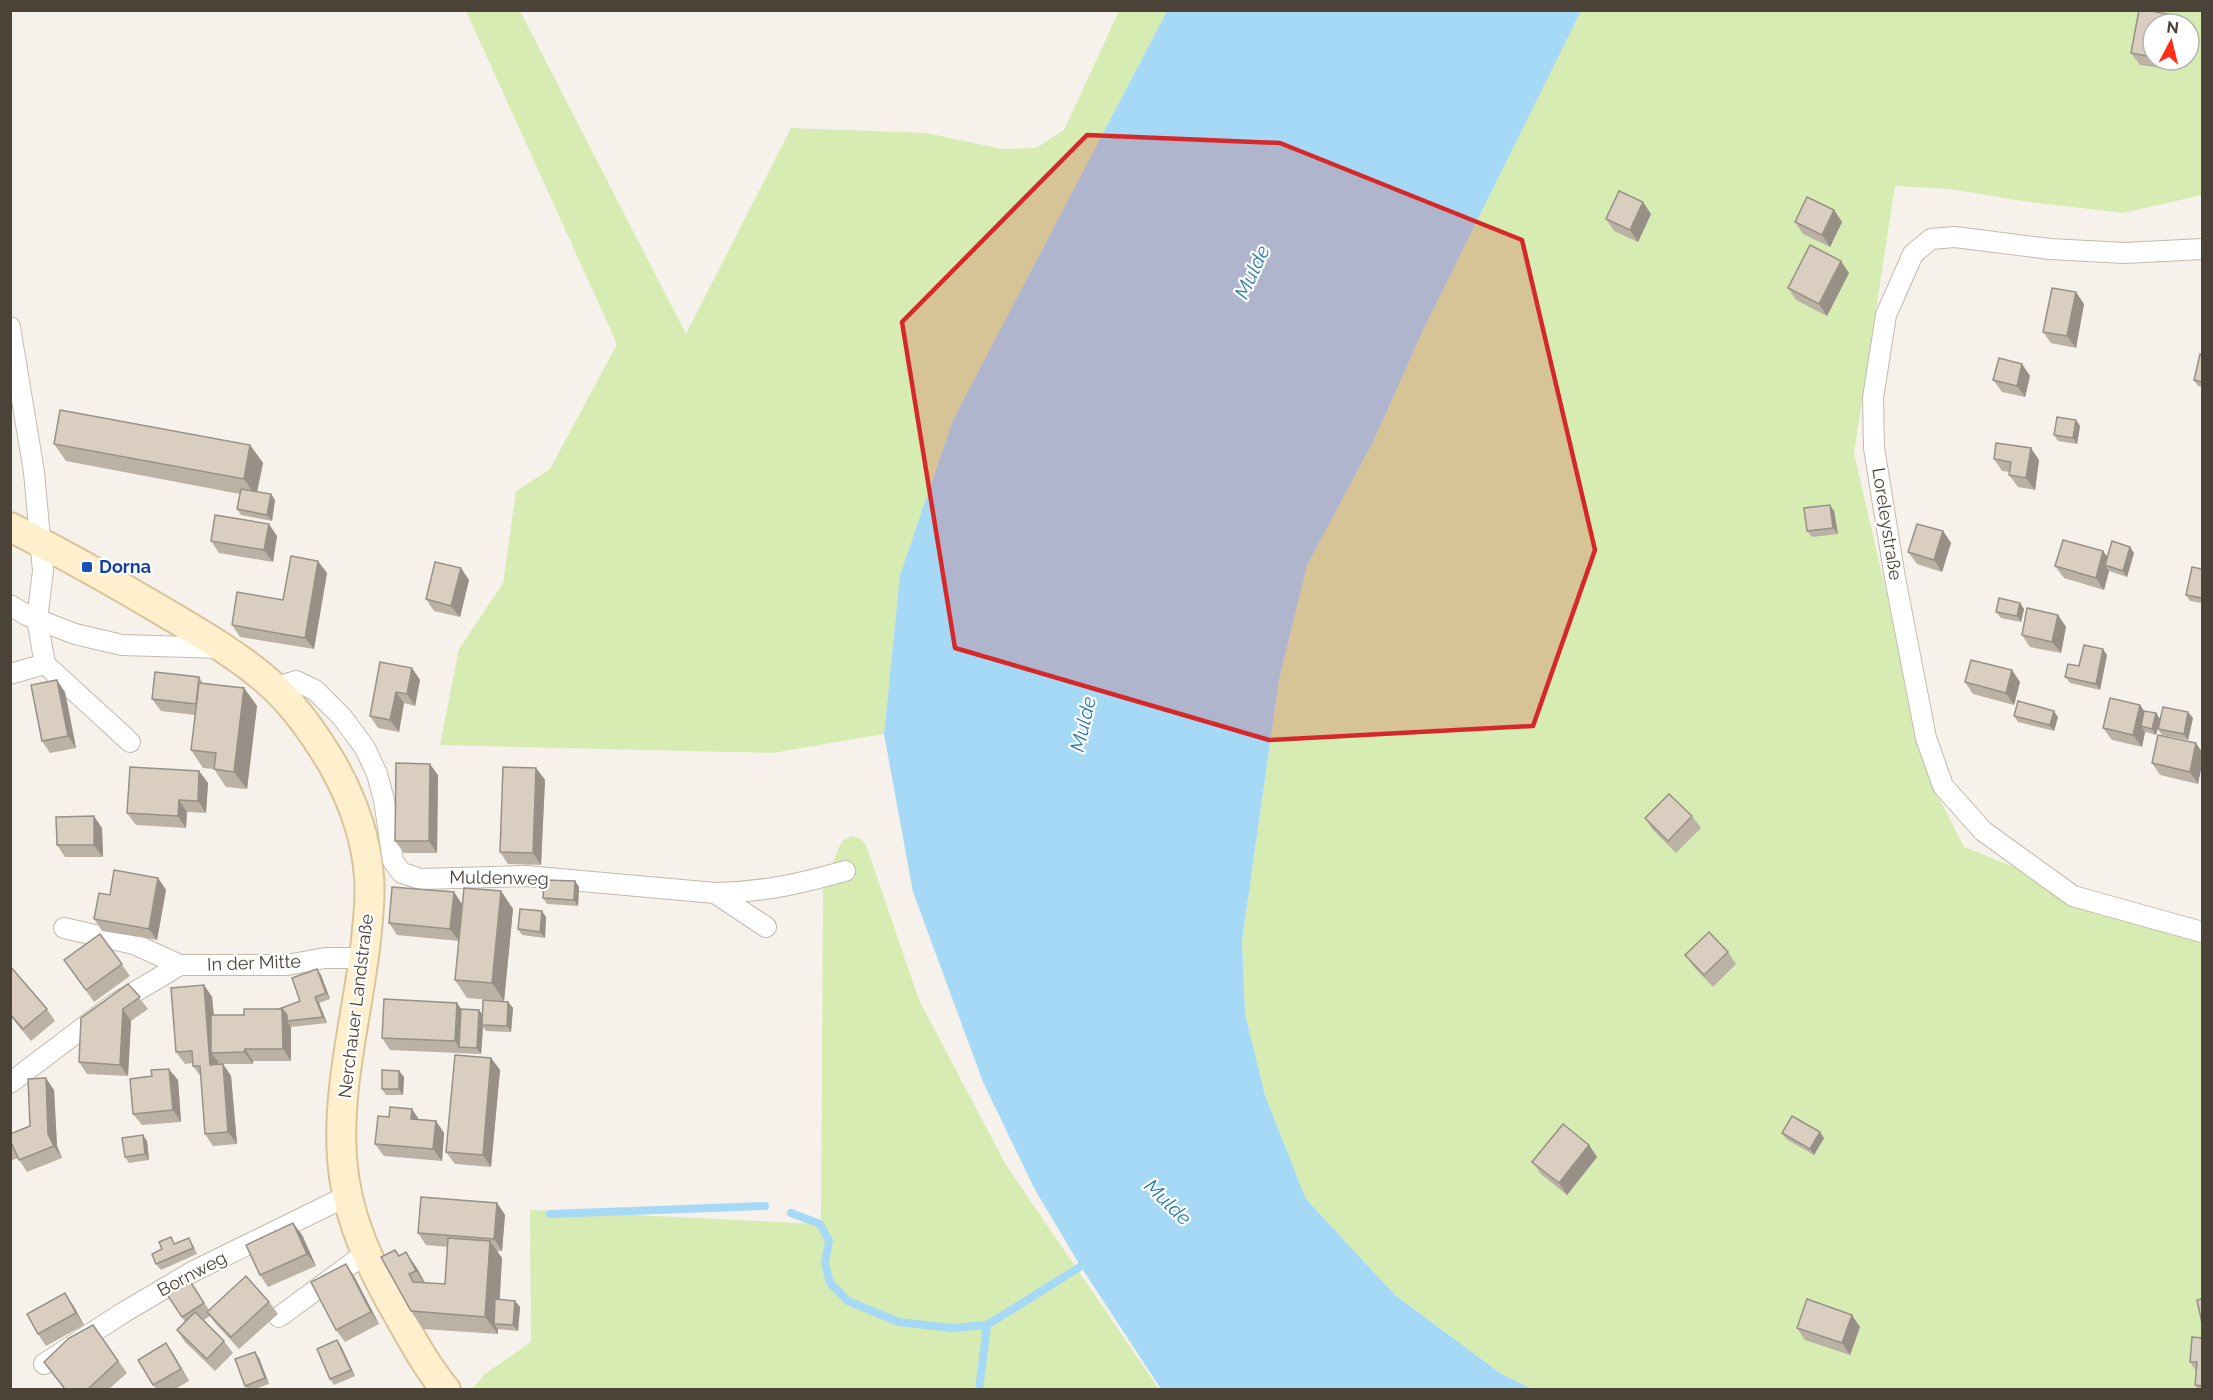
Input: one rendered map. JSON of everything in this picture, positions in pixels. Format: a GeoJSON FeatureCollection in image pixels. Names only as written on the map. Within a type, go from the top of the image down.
{"type":"FeatureCollection","features":[{"type":"Feature","properties":{"kind":"main road","name":"Nerchauer Landstraße"},"geometry":{"type":"LineString","coordinates":[[10,526],[223,648],[275,688],[303,720],[338,774],[357,818],[369,877],[369,914],[347,1066],[341,1127],[347,1196],[366,1253],[381,1286],[428,1368],[446,1389]]}},
{"type":"Feature","properties":{"kind":"street","name":"Loreleystraße"},"geometry":{"type":"LineString","coordinates":[[2202,249],[2125,253],[2050,249],[1955,237],[1931,239],[1913,254],[1886,315],[1873,398],[1874,448],[1895,578],[1926,738],[1943,786],[1983,831],[2073,896],[2202,932]]}},
{"type":"Feature","properties":{"kind":"street"},"geometry":{"type":"LineString","coordinates":[[10,327],[34,472],[43,571],[37,619],[45,664],[130,742]]}},
{"type":"Feature","properties":{"kind":"street"},"geometry":{"type":"LineString","coordinates":[[10,605],[26,615],[75,634],[122,645],[223,648]]}},
{"type":"Feature","properties":{"kind":"street"},"geometry":{"type":"LineString","coordinates":[[10,674],[45,664]]}},
{"type":"Feature","properties":{"kind":"street","name":"Muldenweg"},"geometry":{"type":"LineString","coordinates":[[275,688],[296,681],[315,690],[342,717],[365,748],[377,774],[384,800],[391,834],[393,861],[402,873],[421,879],[526,876],[716,892],[747,892],[784,888],[846,871]]}},
{"type":"Feature","properties":{"kind":"street"},"geometry":{"type":"LineString","coordinates":[[716,892],[766,927]]}},
{"type":"Feature","properties":{"kind":"street","name":"In der Mitte"},"geometry":{"type":"LineString","coordinates":[[64,928],[134,944],[180,965],[286,966],[325,958],[364,957]]}},
{"type":"Feature","properties":{"kind":"street","name":"In der Mitte"},"geometry":{"type":"LineString","coordinates":[[10,1083],[113,1005],[180,965]]}},
{"type":"Feature","properties":{"kind":"street","name":"Bornweg"},"geometry":{"type":"LineString","coordinates":[[44,1364],[121,1314],[192,1272],[347,1196]]}},
{"type":"Feature","properties":{"kind":"street"},"geometry":{"type":"LineString","coordinates":[[279,1317],[366,1253]]}},
{"type":"Feature","properties":{"kind":"highlighted area"},"geometry":{"type":"Polygon","coordinates":[[[1087,135],[1280,143],[1522,240],[1595,550],[1533,726],[1269,740],[955,648],[902,322],[1087,135]]]}},
{"type":"Feature","properties":{"kind":"green space"},"geometry":{"type":"Polygon","coordinates":[[[466,11],[520,11],[686,334],[791,128],[926,133],[1002,149],[1036,148],[1064,130],[1119,11],[1167,11],[953,420],[900,575],[884,734],[772,753],[440,745],[459,649],[503,583],[516,491],[550,469],[617,344],[466,11]]]}},
{"type":"Feature","properties":{"kind":"green space"},"geometry":{"type":"Polygon","coordinates":[[[1581,11],[2202,11],[2202,195],[2123,213],[2022,201],[1950,189],[1895,186],[1854,453],[1929,778],[1964,847],[2202,941],[2202,1389],[1532,1389],[1500,1373],[1395,1295],[1306,1199],[1265,1095],[1245,1014],[1242,941],[1279,680],[1307,565],[1373,442],[1423,330],[1581,11]]]}},
{"type":"Feature","properties":{"kind":"green space"},"geometry":{"type":"Polygon","coordinates":[[[852,836],[861,839],[866,845],[919,1000],[1006,1165],[1159,1389],[471,1390],[485,1374],[531,1342],[530,1210],[821,1224],[823,890],[839,847],[843,840],[852,836]]]}},
{"type":"Feature","properties":{"kind":"water","name":"Mulde"},"geometry":{"type":"Polygon","coordinates":[[[1167,11],[1581,11],[1423,330],[1373,442],[1307,565],[1279,680],[1242,941],[1245,1014],[1265,1095],[1306,1199],[1395,1295],[1500,1373],[1532,1389],[1161,1389],[1081,1267],[1034,1188],[983,1082],[913,892],[884,734],[900,575],[953,420],[1167,11]]]}},
{"type":"Feature","properties":{"kind":"building"},"geometry":{"type":"Polygon","coordinates":[[[2139,10],[2157,12],[2141,12],[2141,55],[2131,53],[2139,10]]]}},
{"type":"Feature","properties":{"kind":"building"},"geometry":{"type":"Polygon","coordinates":[[[1619,191],[1643,202],[1630,230],[1606,219],[1619,191]]]}},
{"type":"Feature","properties":{"kind":"building"},"geometry":{"type":"Polygon","coordinates":[[[1807,197],[1834,210],[1822,235],[1795,222],[1807,197]]]}},
{"type":"Feature","properties":{"kind":"building"},"geometry":{"type":"Polygon","coordinates":[[[1810,245],[1841,261],[1819,304],[1788,288],[1810,245]]]}},
{"type":"Feature","properties":{"kind":"building"},"geometry":{"type":"Polygon","coordinates":[[[2052,288],[2076,292],[2067,336],[2043,332],[2052,288]]]}},
{"type":"Feature","properties":{"kind":"building"},"geometry":{"type":"Polygon","coordinates":[[[2200,354],[2202,355],[2202,382],[2194,380],[2200,354]]]}},
{"type":"Feature","properties":{"kind":"building"},"geometry":{"type":"Polygon","coordinates":[[[1999,358],[2022,364],[2017,386],[1993,380],[1999,358]]]}},
{"type":"Feature","properties":{"kind":"building"},"geometry":{"type":"Polygon","coordinates":[[[60,410],[250,445],[244,479],[54,444],[60,410]]]}},
{"type":"Feature","properties":{"kind":"building"},"geometry":{"type":"Polygon","coordinates":[[[2057,417],[2076,420],[2073,438],[2054,435],[2057,417]]]}},
{"type":"Feature","properties":{"kind":"building"},"geometry":{"type":"Polygon","coordinates":[[[1996,443],[2031,448],[2026,478],[2009,475],[2011,462],[1994,459],[1996,443]]]}},
{"type":"Feature","properties":{"kind":"building"},"geometry":{"type":"Polygon","coordinates":[[[241,489],[271,494],[267,515],[237,509],[241,489]]]}},
{"type":"Feature","properties":{"kind":"building"},"geometry":{"type":"Polygon","coordinates":[[[1830,505],[1833,528],[1807,531],[1804,508],[1830,505]]]}},
{"type":"Feature","properties":{"kind":"building"},"geometry":{"type":"Polygon","coordinates":[[[215,515],[269,524],[264,550],[211,541],[215,515]]]}},
{"type":"Feature","properties":{"kind":"building"},"geometry":{"type":"Polygon","coordinates":[[[1917,524],[1943,531],[1934,560],[1908,552],[1917,524]]]}},
{"type":"Feature","properties":{"kind":"building"},"geometry":{"type":"Polygon","coordinates":[[[2063,540],[2103,551],[2096,578],[2055,566],[2063,540]]]}},
{"type":"Feature","properties":{"kind":"building"},"geometry":{"type":"Polygon","coordinates":[[[2112,541],[2130,547],[2123,571],[2105,565],[2112,541]]]}},
{"type":"Feature","properties":{"kind":"building"},"geometry":{"type":"Polygon","coordinates":[[[291,556],[318,561],[305,638],[232,625],[237,592],[283,600],[291,556]]]}},
{"type":"Feature","properties":{"kind":"building"},"geometry":{"type":"Polygon","coordinates":[[[435,562],[461,568],[451,606],[426,599],[435,562]]]}},
{"type":"Feature","properties":{"kind":"building"},"geometry":{"type":"Polygon","coordinates":[[[2192,567],[2202,569],[2202,598],[2186,595],[2192,567]]]}},
{"type":"Feature","properties":{"kind":"building"},"geometry":{"type":"Polygon","coordinates":[[[1999,598],[2020,603],[2017,616],[1996,612],[1999,598]]]}},
{"type":"Feature","properties":{"kind":"building"},"geometry":{"type":"Polygon","coordinates":[[[2027,608],[2058,615],[2052,642],[2022,635],[2027,608]]]}},
{"type":"Feature","properties":{"kind":"building"},"geometry":{"type":"Polygon","coordinates":[[[2084,645],[2103,649],[2096,684],[2065,677],[2068,664],[2079,666],[2084,645]]]}},
{"type":"Feature","properties":{"kind":"building"},"geometry":{"type":"Polygon","coordinates":[[[1971,660],[2012,670],[2006,693],[1965,682],[1971,660]]]}},
{"type":"Feature","properties":{"kind":"building"},"geometry":{"type":"Polygon","coordinates":[[[380,662],[412,668],[407,694],[396,692],[390,720],[370,716],[380,662]]]}},
{"type":"Feature","properties":{"kind":"building"},"geometry":{"type":"Polygon","coordinates":[[[155,672],[199,677],[196,704],[152,699],[155,672]]]}},
{"type":"Feature","properties":{"kind":"building"},"geometry":{"type":"Polygon","coordinates":[[[57,680],[68,736],[42,741],[31,685],[57,680]]]}},
{"type":"Feature","properties":{"kind":"building"},"geometry":{"type":"Polygon","coordinates":[[[199,683],[244,688],[234,772],[214,769],[216,753],[191,750],[199,683]]]}},
{"type":"Feature","properties":{"kind":"building"},"geometry":{"type":"Polygon","coordinates":[[[2110,698],[2140,705],[2133,735],[2103,728],[2110,698]]]}},
{"type":"Feature","properties":{"kind":"building"},"geometry":{"type":"Polygon","coordinates":[[[2018,701],[2054,711],[2050,725],[2014,716],[2018,701]]]}},
{"type":"Feature","properties":{"kind":"building"},"geometry":{"type":"Polygon","coordinates":[[[2163,707],[2188,712],[2184,734],[2158,729],[2163,707]]]}},
{"type":"Feature","properties":{"kind":"building"},"geometry":{"type":"Polygon","coordinates":[[[2144,711],[2156,713],[2152,729],[2141,726],[2144,711]]]}},
{"type":"Feature","properties":{"kind":"building"},"geometry":{"type":"Polygon","coordinates":[[[2158,735],[2196,743],[2190,772],[2152,763],[2158,735]]]}},
{"type":"Feature","properties":{"kind":"building"},"geometry":{"type":"Polygon","coordinates":[[[396,763],[430,764],[429,841],[395,841],[396,763]]]}},
{"type":"Feature","properties":{"kind":"building"},"geometry":{"type":"Polygon","coordinates":[[[130,767],[199,771],[198,801],[179,800],[178,816],[127,813],[130,767]]]}},
{"type":"Feature","properties":{"kind":"building"},"geometry":{"type":"Polygon","coordinates":[[[503,767],[536,768],[533,853],[500,852],[503,767]]]}},
{"type":"Feature","properties":{"kind":"building"},"geometry":{"type":"Polygon","coordinates":[[[1669,794],[1692,816],[1668,841],[1645,818],[1669,794]]]}},
{"type":"Feature","properties":{"kind":"building"},"geometry":{"type":"Polygon","coordinates":[[[94,816],[94,845],[57,845],[56,817],[94,816]]]}},
{"type":"Feature","properties":{"kind":"building"},"geometry":{"type":"Polygon","coordinates":[[[114,870],[158,878],[149,929],[94,919],[99,893],[110,895],[114,870]]]}},
{"type":"Feature","properties":{"kind":"building"},"geometry":{"type":"Polygon","coordinates":[[[544,880],[575,881],[574,900],[543,898],[544,880]]]}},
{"type":"Feature","properties":{"kind":"building"},"geometry":{"type":"Polygon","coordinates":[[[392,887],[454,892],[450,929],[389,923],[392,887]]]}},
{"type":"Feature","properties":{"kind":"building"},"geometry":{"type":"Polygon","coordinates":[[[464,888],[501,891],[492,983],[455,980],[464,888]]]}},
{"type":"Feature","properties":{"kind":"building"},"geometry":{"type":"Polygon","coordinates":[[[520,909],[542,911],[540,932],[518,929],[520,909]]]}},
{"type":"Feature","properties":{"kind":"building"},"geometry":{"type":"Polygon","coordinates":[[[1709,932],[1728,952],[1704,975],[1685,955],[1709,932]]]}},
{"type":"Feature","properties":{"kind":"building"},"geometry":{"type":"Polygon","coordinates":[[[100,934],[122,964],[86,990],[64,960],[100,934]]]}},
{"type":"Feature","properties":{"kind":"building"},"geometry":{"type":"Polygon","coordinates":[[[10,966],[47,1009],[23,1029],[10,1014],[10,966]]]}},
{"type":"Feature","properties":{"kind":"building"},"geometry":{"type":"Polygon","coordinates":[[[317,969],[326,993],[315,997],[323,1017],[287,1021],[287,1015],[279,1009],[300,1001],[292,978],[317,969]]]}},
{"type":"Feature","properties":{"kind":"building"},"geometry":{"type":"Polygon","coordinates":[[[128,984],[140,997],[123,1009],[120,1065],[79,1062],[81,1018],[128,984]]]}},
{"type":"Feature","properties":{"kind":"building"},"geometry":{"type":"Polygon","coordinates":[[[204,985],[210,1065],[223,1064],[228,1132],[205,1134],[200,1066],[193,1066],[192,1051],[176,1052],[171,988],[204,985]]]}},
{"type":"Feature","properties":{"kind":"building"},"geometry":{"type":"Polygon","coordinates":[[[384,999],[457,1003],[455,1041],[382,1038],[384,999]]]}},
{"type":"Feature","properties":{"kind":"building"},"geometry":{"type":"Polygon","coordinates":[[[483,1000],[508,1002],[507,1026],[482,1025],[483,1000]]]}},
{"type":"Feature","properties":{"kind":"building"},"geometry":{"type":"Polygon","coordinates":[[[244,1009],[282,1009],[283,1049],[245,1049],[244,1052],[211,1053],[211,1015],[244,1015],[244,1009]]]}},
{"type":"Feature","properties":{"kind":"building"},"geometry":{"type":"Polygon","coordinates":[[[461,1009],[479,1010],[477,1048],[459,1047],[461,1009]]]}},
{"type":"Feature","properties":{"kind":"building"},"geometry":{"type":"Polygon","coordinates":[[[455,1055],[491,1058],[483,1155],[446,1152],[455,1055]]]}},
{"type":"Feature","properties":{"kind":"building"},"geometry":{"type":"Polygon","coordinates":[[[169,1069],[173,1110],[133,1114],[130,1079],[152,1076],[151,1070],[169,1069]]]}},
{"type":"Feature","properties":{"kind":"building"},"geometry":{"type":"Polygon","coordinates":[[[382,1070],[399,1071],[399,1089],[382,1089],[382,1070]]]}},
{"type":"Feature","properties":{"kind":"building"},"geometry":{"type":"Polygon","coordinates":[[[46,1078],[48,1134],[54,1146],[19,1160],[10,1140],[10,1134],[30,1126],[28,1079],[46,1078]]]}},
{"type":"Feature","properties":{"kind":"building"},"geometry":{"type":"Polygon","coordinates":[[[390,1107],[412,1109],[411,1119],[436,1121],[433,1149],[375,1144],[378,1116],[389,1117],[390,1107]]]}},
{"type":"Feature","properties":{"kind":"building"},"geometry":{"type":"Polygon","coordinates":[[[1792,1116],[1820,1132],[1810,1149],[1782,1133],[1792,1116]]]}},
{"type":"Feature","properties":{"kind":"building"},"geometry":{"type":"Polygon","coordinates":[[[1563,1124],[1589,1145],[1559,1183],[1532,1162],[1563,1124]]]}},
{"type":"Feature","properties":{"kind":"building"},"geometry":{"type":"Polygon","coordinates":[[[143,1135],[145,1154],[125,1157],[122,1138],[143,1135]]]}},
{"type":"Feature","properties":{"kind":"building"},"geometry":{"type":"Polygon","coordinates":[[[421,1197],[497,1203],[494,1239],[418,1233],[421,1197]]]}},
{"type":"Feature","properties":{"kind":"building"},"geometry":{"type":"Polygon","coordinates":[[[293,1223],[307,1254],[260,1275],[246,1245],[293,1223]]]}},
{"type":"Feature","properties":{"kind":"building"},"geometry":{"type":"Polygon","coordinates":[[[171,1237],[174,1244],[189,1238],[193,1248],[156,1264],[152,1254],[162,1249],[159,1242],[171,1237]]]}},
{"type":"Feature","properties":{"kind":"building"},"geometry":{"type":"Polygon","coordinates":[[[448,1238],[490,1241],[485,1317],[411,1311],[381,1257],[395,1250],[399,1256],[406,1252],[416,1271],[409,1274],[413,1282],[445,1284],[448,1238]]]}},
{"type":"Feature","properties":{"kind":"building"},"geometry":{"type":"Polygon","coordinates":[[[346,1264],[371,1312],[336,1330],[311,1282],[346,1264]]]}},
{"type":"Feature","properties":{"kind":"building"},"geometry":{"type":"Polygon","coordinates":[[[186,1275],[204,1303],[182,1317],[164,1290],[186,1275]]]}},
{"type":"Feature","properties":{"kind":"building"},"geometry":{"type":"Polygon","coordinates":[[[246,1276],[269,1302],[231,1337],[207,1312],[246,1276]]]}},
{"type":"Feature","properties":{"kind":"building"},"geometry":{"type":"Polygon","coordinates":[[[65,1293],[76,1313],[38,1334],[27,1314],[65,1293]]]}},
{"type":"Feature","properties":{"kind":"building"},"geometry":{"type":"Polygon","coordinates":[[[495,1299],[515,1301],[513,1325],[494,1324],[495,1299]]]}},
{"type":"Feature","properties":{"kind":"building"},"geometry":{"type":"Polygon","coordinates":[[[1807,1299],[1852,1315],[1842,1343],[1797,1328],[1807,1299]]]}},
{"type":"Feature","properties":{"kind":"building"},"geometry":{"type":"Polygon","coordinates":[[[2202,1299],[2202,1323],[2197,1300],[2202,1299]]]}},
{"type":"Feature","properties":{"kind":"building"},"geometry":{"type":"Polygon","coordinates":[[[195,1312],[224,1341],[207,1359],[177,1330],[195,1312]]]}},
{"type":"Feature","properties":{"kind":"building"},"geometry":{"type":"Polygon","coordinates":[[[93,1325],[118,1361],[88,1389],[65,1389],[44,1362],[69,1338],[93,1325]]]}},
{"type":"Feature","properties":{"kind":"building"},"geometry":{"type":"Polygon","coordinates":[[[2192,1337],[2202,1338],[2202,1386],[2195,1385],[2197,1362],[2190,1362],[2192,1337]]]}},
{"type":"Feature","properties":{"kind":"building"},"geometry":{"type":"Polygon","coordinates":[[[337,1340],[351,1370],[330,1379],[317,1349],[337,1340]]]}},
{"type":"Feature","properties":{"kind":"building"},"geometry":{"type":"Polygon","coordinates":[[[166,1343],[181,1369],[153,1385],[138,1360],[166,1343]]]}},
{"type":"Feature","properties":{"kind":"building"},"geometry":{"type":"Polygon","coordinates":[[[255,1352],[265,1378],[245,1386],[235,1359],[255,1352]]]}},
{"type":"Feature","properties":{"kind":"waterway"},"geometry":{"type":"LineString","coordinates":[[550,1214],[765,1206]]}},
{"type":"Feature","properties":{"kind":"waterway"},"geometry":{"type":"LineString","coordinates":[[791,1213],[820,1224],[829,1241],[825,1263],[830,1283],[848,1301],[899,1322],[952,1328],[987,1325]]}},
{"type":"Feature","properties":{"kind":"waterway"},"geometry":{"type":"LineString","coordinates":[[979,1390],[987,1325],[1088,1262]]}},
{"type":"Feature","properties":{"kind":"place","name":"Dorna"},"geometry":{"type":"Point","coordinates":[87,567]}}]}
